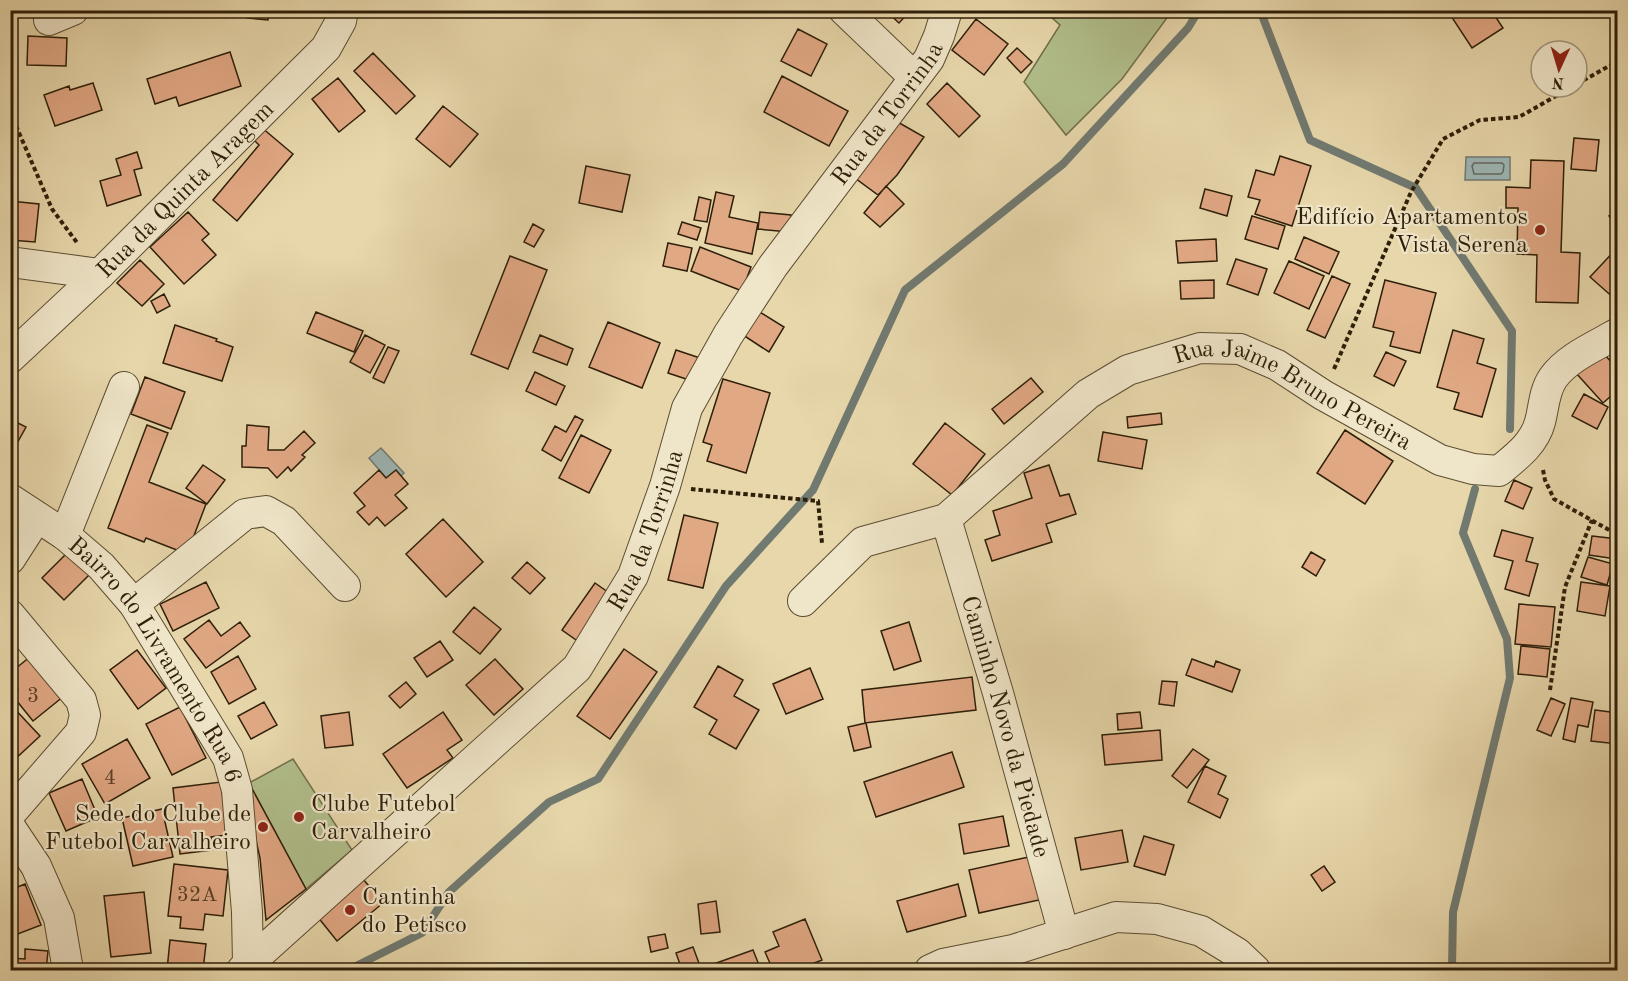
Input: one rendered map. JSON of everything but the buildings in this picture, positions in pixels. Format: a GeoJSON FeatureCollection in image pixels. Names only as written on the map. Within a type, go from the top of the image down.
{"type":"FeatureCollection","features":[{"type":"Feature","properties":{"kind":"street","name":"Rua da Quinta Aragem"},"geometry":{"type":"LineString","coordinates":[[10,358],[100,274],[326,48],[341,21],[343,10]]}},
{"type":"Feature","properties":{"kind":"street"},"geometry":{"type":"LineString","coordinates":[[844,10],[914,77]]}},
{"type":"Feature","properties":{"kind":"street","name":"Rua da Torrinha"},"geometry":{"type":"LineString","coordinates":[[245,967],[577,668],[633,576],[664,486],[687,408],[728,335],[773,266],[929,59],[947,10]]}},
{"type":"Feature","properties":{"kind":"street"},"geometry":{"type":"LineString","coordinates":[[10,262],[100,274]]}},
{"type":"Feature","properties":{"kind":"street","name":"Rua Jaime Bruno Pereira"},"geometry":{"type":"LineString","coordinates":[[946,519],[1088,394],[1128,370],[1200,348],[1240,349],[1277,365],[1323,395],[1440,460],[1473,469],[1499,471],[1522,453],[1536,431],[1540,423],[1546,393],[1553,378],[1568,363],[1617,333]]}},
{"type":"Feature","properties":{"kind":"street"},"geometry":{"type":"LineString","coordinates":[[65,535],[124,387]]}},
{"type":"Feature","properties":{"kind":"street","name":"Bairro do Livramento Rua 6"},"geometry":{"type":"LineString","coordinates":[[10,499],[65,535],[101,566],[134,604],[228,758],[237,790],[247,912],[245,967]]}},
{"type":"Feature","properties":{"kind":"street"},"geometry":{"type":"LineString","coordinates":[[134,604],[245,514],[266,511],[284,521],[345,586]]}},
{"type":"Feature","properties":{"kind":"street"},"geometry":{"type":"LineString","coordinates":[[10,560],[37,517]]}},
{"type":"Feature","properties":{"kind":"street"},"geometry":{"type":"LineString","coordinates":[[803,601],[863,542],[946,519]]}},
{"type":"Feature","properties":{"kind":"street","name":"Caminho Novo da Piedade"},"geometry":{"type":"LineString","coordinates":[[946,519],[998,693],[1064,934]]}},
{"type":"Feature","properties":{"kind":"street"},"geometry":{"type":"LineString","coordinates":[[10,615],[81,700],[85,716],[81,732],[10,814]]}},
{"type":"Feature","properties":{"kind":"street"},"geometry":{"type":"LineString","coordinates":[[10,827],[36,866],[59,918],[68,970]]}},
{"type":"Feature","properties":{"kind":"street"},"geometry":{"type":"LineString","coordinates":[[930,970],[943,964],[1013,950],[1116,917],[1157,919],[1201,931],[1237,953],[1255,970]]}},
{"type":"Feature","properties":{"kind":"path"},"geometry":{"type":"LineString","coordinates":[[1589,77],[1617,61]]}},
{"type":"Feature","properties":{"kind":"path"},"geometry":{"type":"LineString","coordinates":[[1323,395],[1411,192],[1443,139],[1480,120],[1519,117],[1551,99]]}},
{"type":"Feature","properties":{"kind":"path"},"geometry":{"type":"LineString","coordinates":[[10,112],[52,209],[100,274]]}},
{"type":"Feature","properties":{"kind":"path"},"geometry":{"type":"LineString","coordinates":[[1536,431],[1545,480],[1554,499],[1617,535]]}},
{"type":"Feature","properties":{"kind":"path"},"geometry":{"type":"LineString","coordinates":[[664,486],[818,501],[822,548]]}},
{"type":"Feature","properties":{"kind":"path"},"geometry":{"type":"LineString","coordinates":[[1550,690],[1565,586],[1592,520]]}},
{"type":"Feature","properties":{"kind":"green space"},"geometry":{"type":"Polygon","coordinates":[[[1044,11],[1172,11],[1122,79],[1066,135],[1024,82],[1060,25],[1044,11]]]}},
{"type":"Feature","properties":{"kind":"green space","name":"Clube Futebol Carvalheiro"},"geometry":{"type":"Polygon","coordinates":[[[293,759],[352,850],[306,889],[249,783],[293,759]]]}},
{"type":"Feature","properties":{"kind":"water"},"geometry":{"type":"Polygon","coordinates":[[[1466,157],[1510,157],[1510,180],[1465,180],[1466,157]]]}},
{"type":"Feature","properties":{"kind":"water"},"geometry":{"type":"Polygon","coordinates":[[[381,448],[404,473],[401,476],[396,470],[386,478],[369,458],[381,448]]]}},
{"type":"Feature","properties":{"kind":"waterway"},"geometry":{"type":"LineString","coordinates":[[348,970],[422,933],[449,892],[549,802],[598,779],[726,586],[813,490],[905,290],[1063,164],[1188,28],[1199,10]]}},
{"type":"Feature","properties":{"kind":"waterway"},"geometry":{"type":"LineString","coordinates":[[1260,10],[1310,140],[1416,188],[1512,331],[1510,429]]}},
{"type":"Feature","properties":{"kind":"waterway"},"geometry":{"type":"LineString","coordinates":[[1452,970],[1453,912],[1510,678],[1507,639],[1463,533],[1475,489]]}},
{"type":"Feature","properties":{"kind":"place","name":"Edifício Apartamentos Vista Serena"},"geometry":{"type":"Point","coordinates":[1540,230]}},
{"type":"Feature","properties":{"kind":"place","name":"Clube Futebol Carvalheiro"},"geometry":{"type":"Point","coordinates":[299,817]}},
{"type":"Feature","properties":{"kind":"place","name":"Sede do Clube de Futebol Carvalheiro"},"geometry":{"type":"Point","coordinates":[263,827]}},
{"type":"Feature","properties":{"kind":"place","name":"Cantinha do Petisco"},"geometry":{"type":"Point","coordinates":[350,910]}}]}
